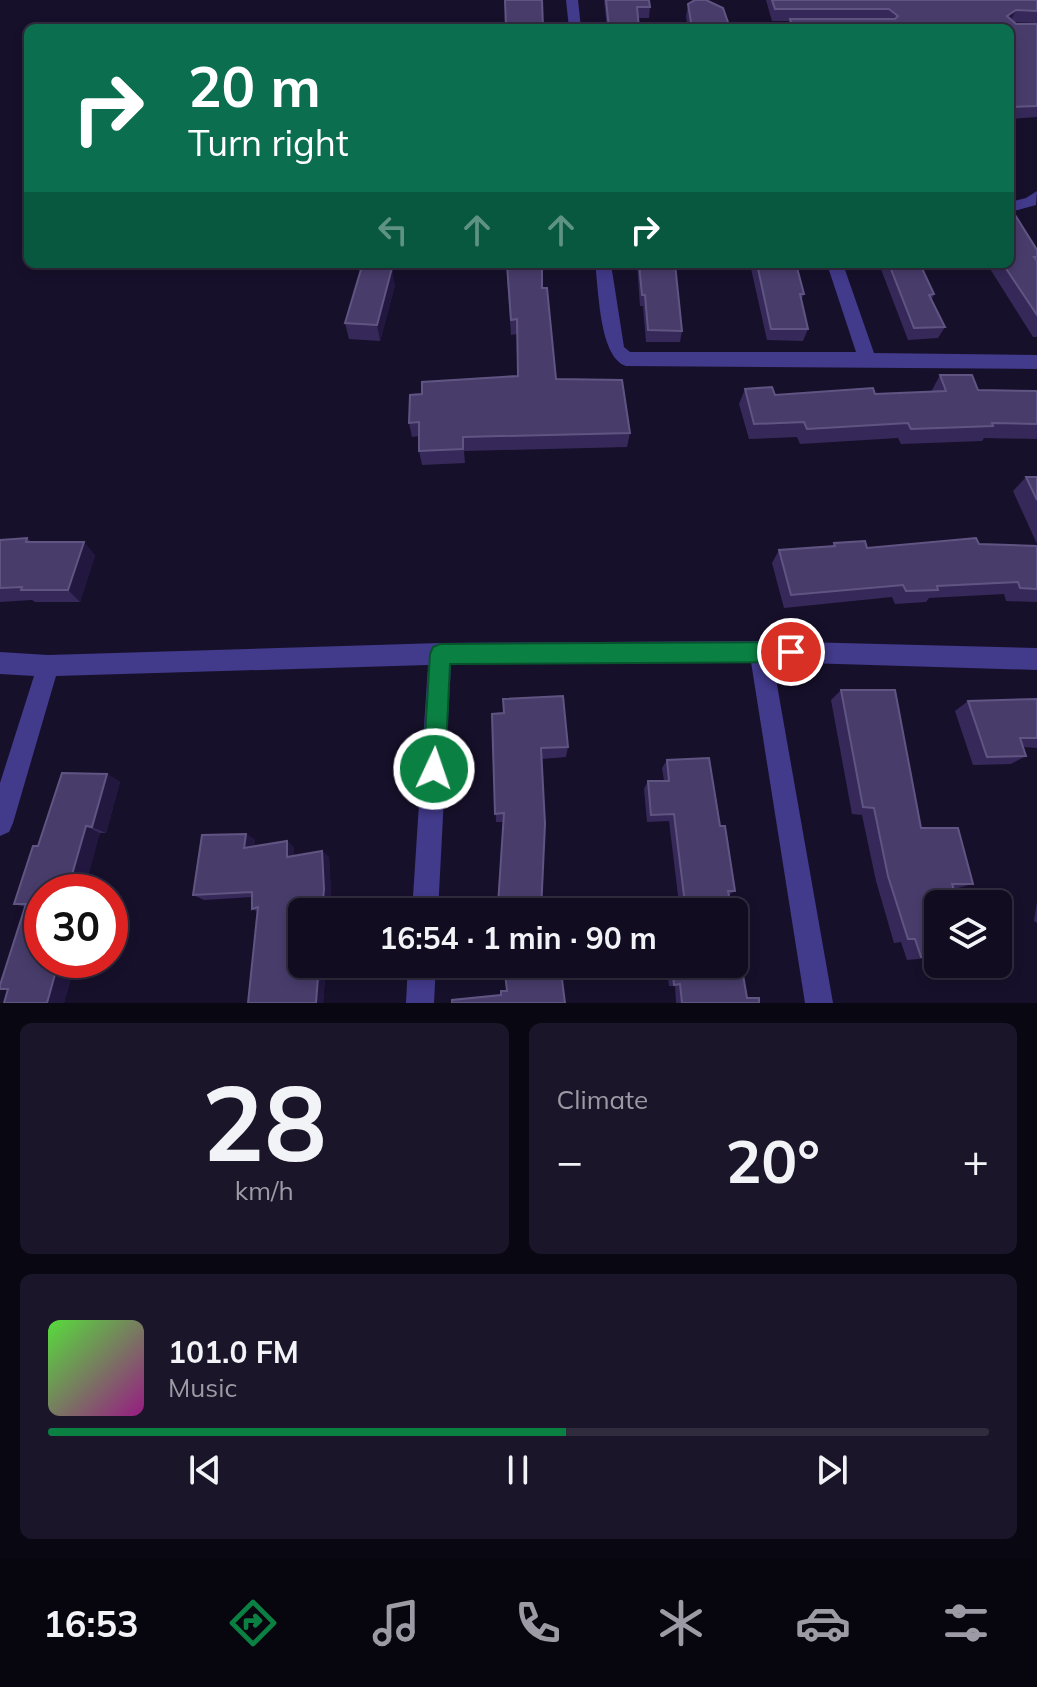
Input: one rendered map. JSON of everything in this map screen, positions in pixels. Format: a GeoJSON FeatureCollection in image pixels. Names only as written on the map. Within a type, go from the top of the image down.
{"type":"FeatureCollection","features":[{"type":"Feature","properties":{"kind":"street"},"geometry":{"type":"LineString","coordinates":[[572,0],[575,24]]}},
{"type":"Feature","properties":{"kind":"street"},"geometry":{"type":"LineString","coordinates":[[1014,207],[1035,204]]}},
{"type":"Feature","properties":{"kind":"street"},"geometry":{"type":"LineString","coordinates":[[604,268],[616,349],[626,359],[1037,362]]}},
{"type":"Feature","properties":{"kind":"street"},"geometry":{"type":"LineString","coordinates":[[836,268],[867,359]]}},
{"type":"Feature","properties":{"kind":"street"},"geometry":{"type":"LineString","coordinates":[[760,651],[819,1003]]}},
{"type":"Feature","properties":{"kind":"street"},"geometry":{"type":"LineString","coordinates":[[0,663],[48,666],[440,654],[760,651],[1037,659]]}},
{"type":"Feature","properties":{"kind":"street"},"geometry":{"type":"LineString","coordinates":[[426,898],[440,654]]}},
{"type":"Feature","properties":{"kind":"street"},"geometry":{"type":"LineString","coordinates":[[0,823],[48,666]]}},
{"type":"Feature","properties":{"kind":"street"},"geometry":{"type":"LineString","coordinates":[[420,1003],[421,978]]}},
{"type":"Feature","properties":{"kind":"building"},"geometry":{"type":"Polygon","coordinates":[[[505,0],[542,0],[543,24],[506,24],[505,0]]]}},
{"type":"Feature","properties":{"kind":"building"},"geometry":{"type":"Polygon","coordinates":[[[606,0],[649,0],[650,7],[637,7],[639,24],[609,24],[606,0]]]}},
{"type":"Feature","properties":{"kind":"building"},"geometry":{"type":"Polygon","coordinates":[[[706,0],[723,8],[729,24],[691,24],[688,4],[706,0]]]}},
{"type":"Feature","properties":{"kind":"building"},"geometry":{"type":"Polygon","coordinates":[[[772,0],[1037,0],[1037,11],[1016,10],[1007,16],[1016,24],[1037,24],[1037,106],[1014,107],[1014,24],[792,24],[790,19],[895,19],[898,16],[889,9],[775,9],[772,0]]]}},
{"type":"Feature","properties":{"kind":"building"},"geometry":{"type":"Polygon","coordinates":[[[1014,213],[1037,250],[1037,257],[1034,257],[1037,261],[1037,315],[1006,268],[1014,268],[1014,213]]]}},
{"type":"Feature","properties":{"kind":"building"},"geometry":{"type":"Polygon","coordinates":[[[361,268],[392,268],[377,325],[345,323],[361,268]]]}},
{"type":"Feature","properties":{"kind":"building"},"geometry":{"type":"Polygon","coordinates":[[[507,268],[542,268],[542,288],[547,288],[556,379],[622,380],[630,433],[463,437],[463,449],[419,451],[419,422],[409,423],[410,395],[422,394],[422,382],[518,376],[517,319],[511,320],[507,268]]]}},
{"type":"Feature","properties":{"kind":"building"},"geometry":{"type":"Polygon","coordinates":[[[639,268],[675,268],[682,331],[648,330],[645,295],[642,295],[639,268]]]}},
{"type":"Feature","properties":{"kind":"building"},"geometry":{"type":"Polygon","coordinates":[[[758,268],[797,268],[808,329],[771,329],[758,268]]]}},
{"type":"Feature","properties":{"kind":"building"},"geometry":{"type":"Polygon","coordinates":[[[891,268],[922,268],[934,294],[929,295],[945,327],[914,328],[891,268]]]}},
{"type":"Feature","properties":{"kind":"building"},"geometry":{"type":"Polygon","coordinates":[[[940,375],[972,375],[978,390],[1037,391],[1037,424],[992,423],[993,426],[911,429],[908,423],[807,429],[804,422],[754,424],[745,389],[772,387],[775,395],[873,388],[875,394],[946,391],[940,375]]]}},
{"type":"Feature","properties":{"kind":"building"},"geometry":{"type":"Polygon","coordinates":[[[1026,477],[1037,477],[1037,500],[1026,477]]]}},
{"type":"Feature","properties":{"kind":"building"},"geometry":{"type":"Polygon","coordinates":[[[27,538],[26,542],[84,542],[68,590],[0,588],[0,540],[27,538]]]}},
{"type":"Feature","properties":{"kind":"building"},"geometry":{"type":"Polygon","coordinates":[[[976,538],[979,544],[1037,546],[1037,589],[1020,588],[1018,582],[937,586],[938,590],[906,591],[903,585],[791,595],[779,550],[865,541],[867,548],[976,538]]]}},
{"type":"Feature","properties":{"kind":"building"},"geometry":{"type":"Polygon","coordinates":[[[841,690],[895,690],[921,828],[958,828],[973,884],[952,884],[954,890],[924,890],[924,957],[921,957],[915,939],[908,939],[888,876],[874,808],[863,807],[841,690]]]}},
{"type":"Feature","properties":{"kind":"building"},"geometry":{"type":"Polygon","coordinates":[[[563,696],[568,747],[541,748],[545,824],[542,898],[498,898],[504,813],[495,814],[492,714],[504,713],[503,699],[563,696]]]}},
{"type":"Feature","properties":{"kind":"building"},"geometry":{"type":"Polygon","coordinates":[[[1037,699],[1037,738],[1020,738],[1026,756],[987,757],[968,701],[1037,699]]]}},
{"type":"Feature","properties":{"kind":"building"},"geometry":{"type":"Polygon","coordinates":[[[709,758],[720,826],[725,826],[735,891],[728,891],[729,898],[684,898],[674,814],[651,815],[648,781],[669,781],[667,760],[709,758]]]}},
{"type":"Feature","properties":{"kind":"building"},"geometry":{"type":"Polygon","coordinates":[[[62,773],[107,774],[92,827],[86,826],[72,874],[24,874],[24,904],[14,904],[33,846],[38,846],[62,773]]]}},
{"type":"Feature","properties":{"kind":"building"},"geometry":{"type":"Polygon","coordinates":[[[246,834],[244,848],[287,841],[287,857],[322,851],[323,898],[288,898],[288,978],[318,978],[316,1003],[248,1003],[258,907],[252,909],[252,892],[193,895],[202,835],[246,834]]]}},
{"type":"Feature","properties":{"kind":"building"},"geometry":{"type":"Polygon","coordinates":[[[24,910],[24,978],[54,978],[47,1003],[4,1003],[8,989],[0,989],[24,910]]]}},
{"type":"Feature","properties":{"kind":"building"},"geometry":{"type":"Polygon","coordinates":[[[506,978],[562,978],[565,1003],[452,1003],[452,1000],[501,995],[501,991],[507,991],[506,978]]]}},
{"type":"Feature","properties":{"kind":"building"},"geometry":{"type":"Polygon","coordinates":[[[673,978],[744,978],[747,998],[759,998],[759,1003],[682,1003],[680,984],[674,985],[673,978]]]}},
{"type":"Feature","properties":{"kind":"route"},"geometry":{"type":"LineString","coordinates":[[434,769],[440,654],[791,652]]}}]}
